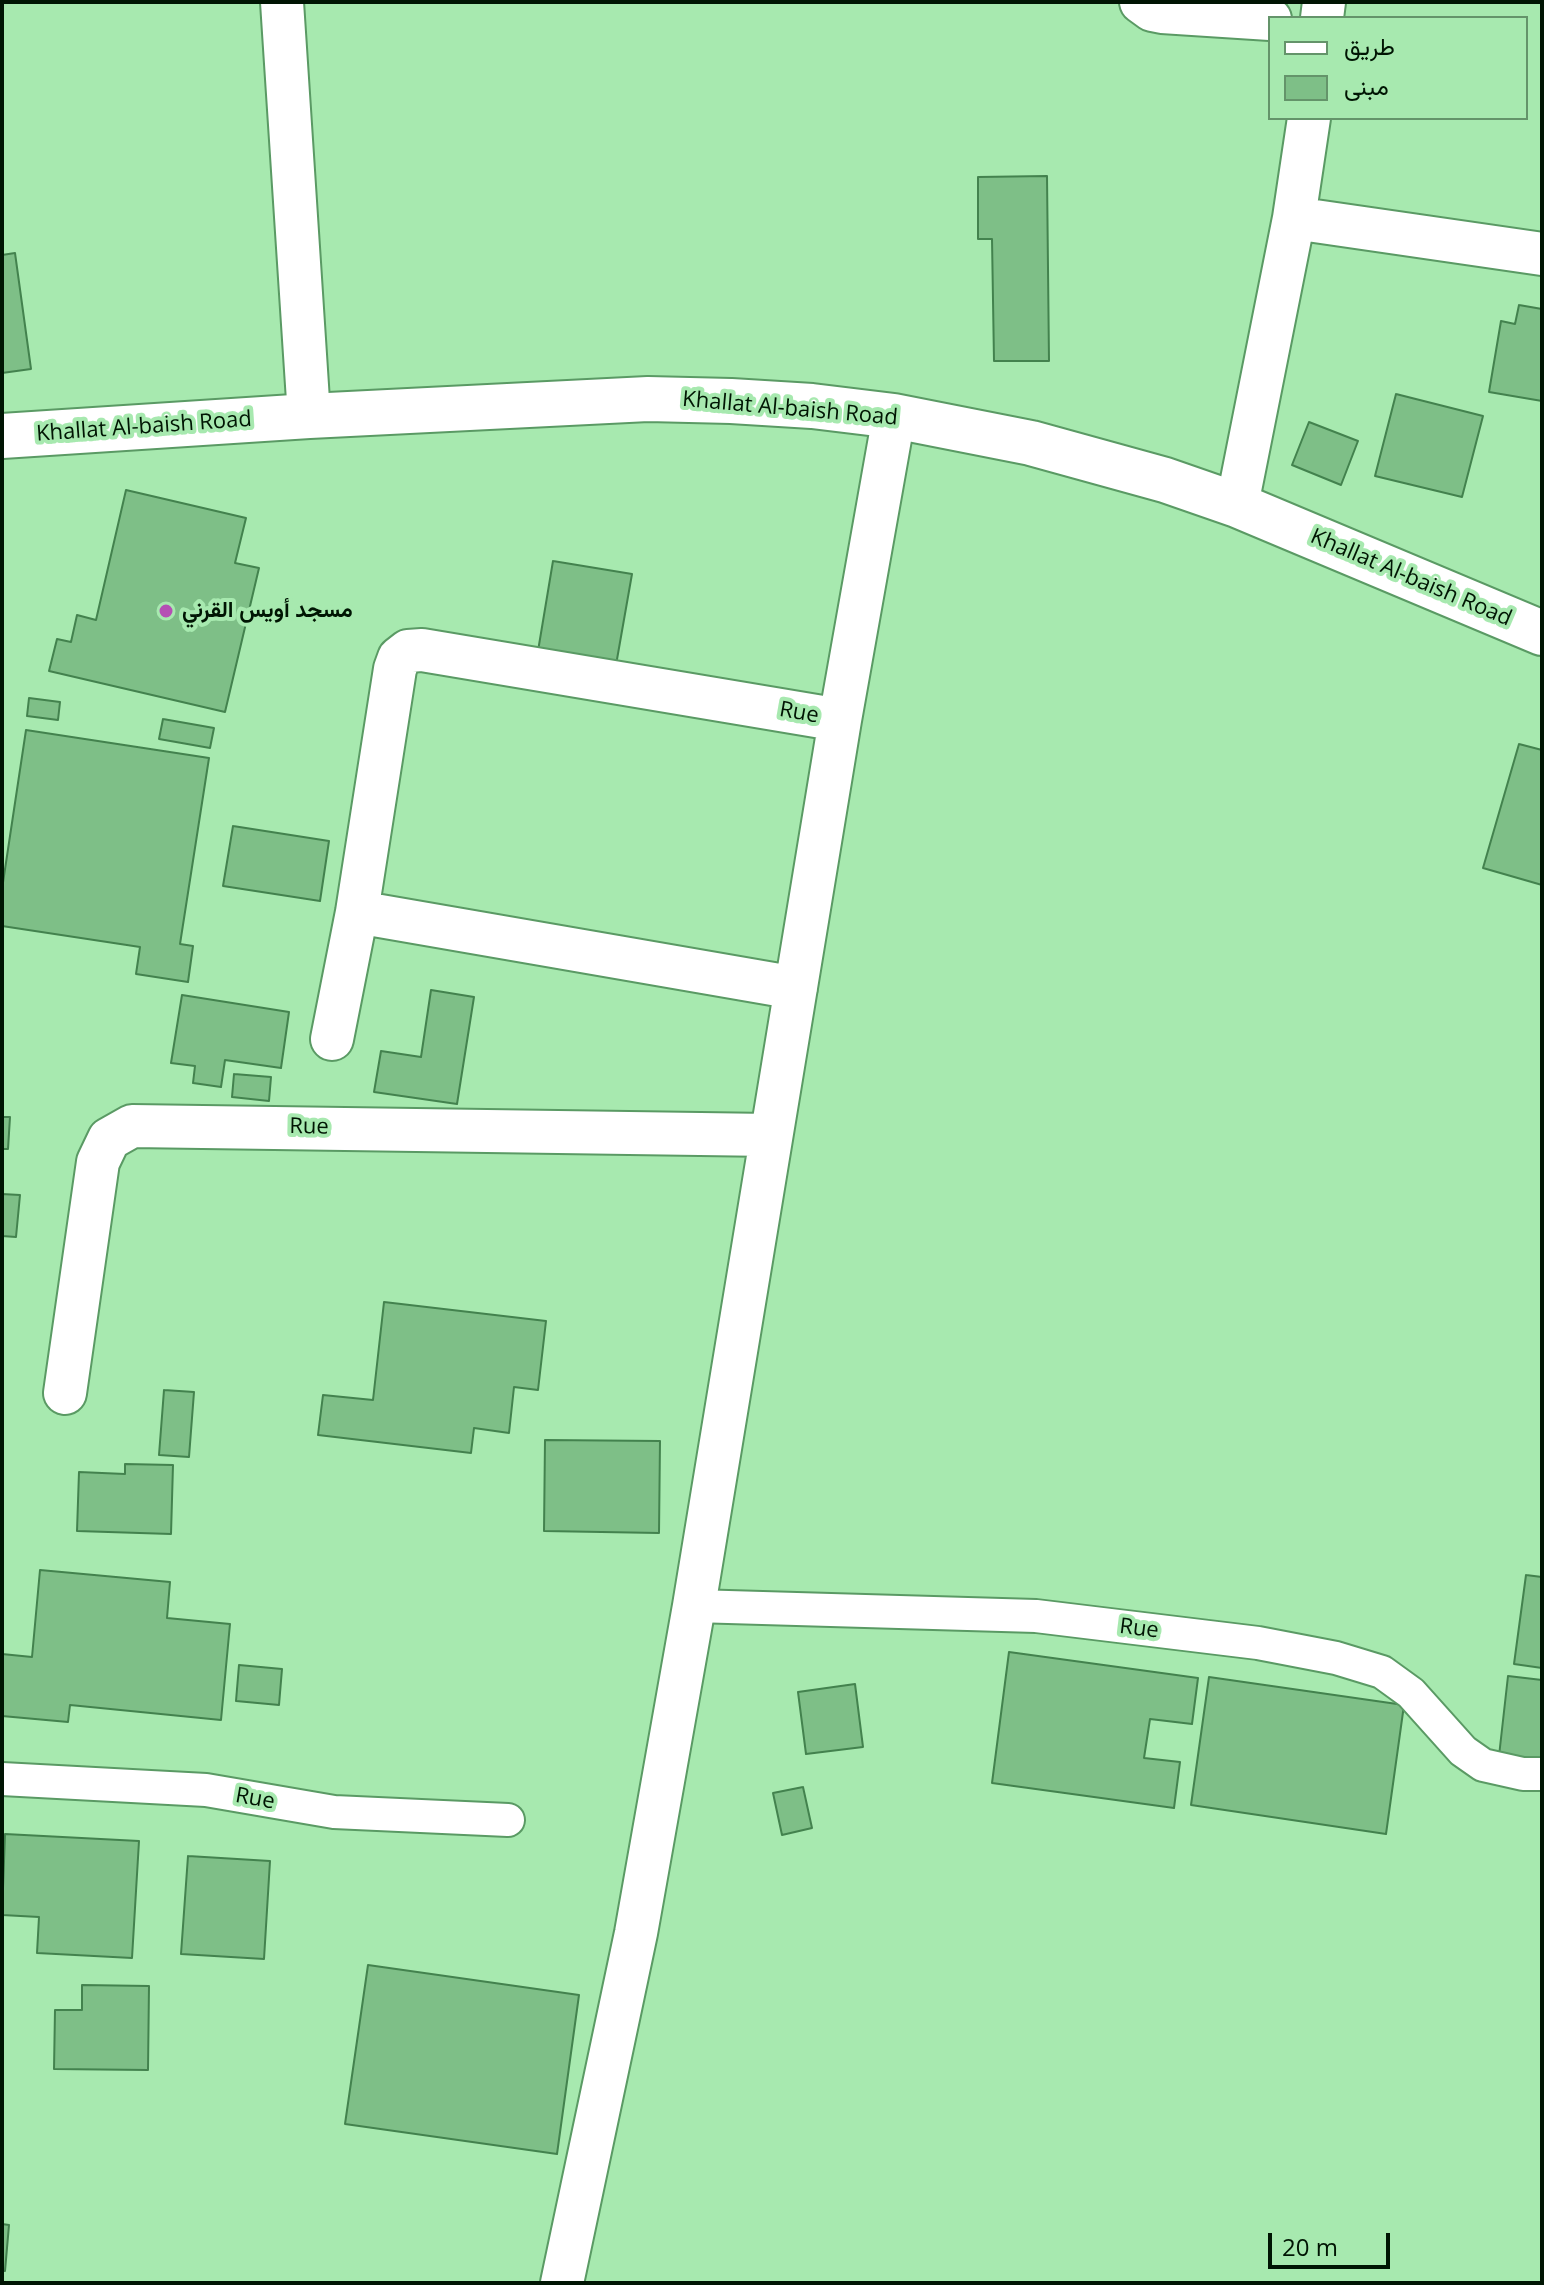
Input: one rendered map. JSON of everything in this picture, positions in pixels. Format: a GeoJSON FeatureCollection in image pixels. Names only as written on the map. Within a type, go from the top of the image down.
{"type":"FeatureCollection","features":[{"type":"Feature","properties":{"kind":"street"},"geometry":{"type":"LineString","coordinates":[[282,2],[309,416]]}},
{"type":"Feature","properties":{"kind":"street"},"geometry":{"type":"LineString","coordinates":[[1141,2],[1152,10],[1162,12],[1268,19]]}},
{"type":"Feature","properties":{"kind":"street"},"geometry":{"type":"LineString","coordinates":[[1237,505],[1294,218],[1309,120]]}},
{"type":"Feature","properties":{"kind":"street"},"geometry":{"type":"LineString","coordinates":[[1294,218],[1542,254]]}},
{"type":"Feature","properties":{"kind":"street","name":"Khallat Al-baish Road"},"geometry":{"type":"LineString","coordinates":[[2,436],[309,416],[648,399],[812,406],[894,416],[1031,443],[1165,480],[1237,505],[1542,633]]}},
{"type":"Feature","properties":{"kind":"street"},"geometry":{"type":"LineString","coordinates":[[562,2283],[636,1933],[894,416]]}},
{"type":"Feature","properties":{"kind":"street","name":"Rue"},"geometry":{"type":"LineString","coordinates":[[332,1039],[357,912],[395,669],[399,658],[408,651],[422,650],[840,720]]}},
{"type":"Feature","properties":{"kind":"street"},"geometry":{"type":"LineString","coordinates":[[357,912],[796,988]]}},
{"type":"Feature","properties":{"kind":"street","name":"Rue"},"geometry":{"type":"LineString","coordinates":[[65,1393],[98,1162],[109,1139],[132,1126],[771,1135]]}},
{"type":"Feature","properties":{"kind":"street","name":"Rue"},"geometry":{"type":"LineString","coordinates":[[694,1606],[1036,1616],[1258,1643],[1336,1658],[1382,1672],[1411,1693],[1463,1751],[1483,1765],[1523,1774],[1542,1774]]}},
{"type":"Feature","properties":{"kind":"street","name":"Rue"},"geometry":{"type":"LineString","coordinates":[[2,1779],[206,1790],[334,1812],[508,1820]]}},
{"type":"Feature","properties":{"kind":"building"},"geometry":{"type":"Polygon","coordinates":[[[1047,176],[1049,361],[994,361],[992,239],[978,239],[978,177],[1047,176]]]}},
{"type":"Feature","properties":{"kind":"building"},"geometry":{"type":"Polygon","coordinates":[[[15,253],[31,369],[2,373],[2,255],[15,253]]]}},
{"type":"Feature","properties":{"kind":"building"},"geometry":{"type":"Polygon","coordinates":[[[1519,305],[1542,309],[1542,401],[1489,392],[1501,321],[1515,324],[1519,305]]]}},
{"type":"Feature","properties":{"kind":"building"},"geometry":{"type":"Polygon","coordinates":[[[1396,394],[1483,416],[1462,497],[1375,476],[1396,394]]]}},
{"type":"Feature","properties":{"kind":"building"},"geometry":{"type":"Polygon","coordinates":[[[1309,422],[1358,441],[1341,485],[1292,465],[1309,422]]]}},
{"type":"Feature","properties":{"kind":"building"},"geometry":{"type":"Polygon","coordinates":[[[126,490],[246,518],[235,563],[259,568],[225,712],[49,671],[57,639],[71,642],[77,615],[96,620],[126,490]]]}},
{"type":"Feature","properties":{"kind":"building"},"geometry":{"type":"Polygon","coordinates":[[[553,561],[632,574],[616,665],[538,651],[553,561]]]}},
{"type":"Feature","properties":{"kind":"building"},"geometry":{"type":"Polygon","coordinates":[[[29,698],[60,702],[58,720],[27,716],[29,698]]]}},
{"type":"Feature","properties":{"kind":"building"},"geometry":{"type":"Polygon","coordinates":[[[163,719],[214,728],[210,748],[159,739],[163,719]]]}},
{"type":"Feature","properties":{"kind":"building"},"geometry":{"type":"Polygon","coordinates":[[[26,730],[209,758],[180,944],[193,946],[188,982],[136,974],[140,947],[2,926],[2,889],[26,730]]]}},
{"type":"Feature","properties":{"kind":"building"},"geometry":{"type":"Polygon","coordinates":[[[1519,744],[1542,750],[1542,885],[1483,868],[1519,744]]]}},
{"type":"Feature","properties":{"kind":"building"},"geometry":{"type":"Polygon","coordinates":[[[233,826],[329,841],[320,901],[223,886],[233,826]]]}},
{"type":"Feature","properties":{"kind":"building"},"geometry":{"type":"Polygon","coordinates":[[[431,990],[474,997],[457,1104],[374,1092],[381,1051],[421,1057],[431,990]]]}},
{"type":"Feature","properties":{"kind":"building"},"geometry":{"type":"Polygon","coordinates":[[[182,995],[289,1012],[281,1068],[225,1060],[221,1087],[193,1083],[195,1066],[171,1063],[182,995]]]}},
{"type":"Feature","properties":{"kind":"building"},"geometry":{"type":"Polygon","coordinates":[[[234,1074],[271,1077],[269,1101],[232,1097],[234,1074]]]}},
{"type":"Feature","properties":{"kind":"building"},"geometry":{"type":"Polygon","coordinates":[[[2,1117],[10,1117],[8,1149],[2,1149],[2,1117]]]}},
{"type":"Feature","properties":{"kind":"building"},"geometry":{"type":"Polygon","coordinates":[[[2,1194],[20,1195],[16,1237],[2,1236],[2,1194]]]}},
{"type":"Feature","properties":{"kind":"building"},"geometry":{"type":"Polygon","coordinates":[[[384,1302],[546,1321],[538,1390],[514,1387],[509,1433],[474,1428],[471,1453],[318,1435],[323,1395],[373,1400],[384,1302]]]}},
{"type":"Feature","properties":{"kind":"building"},"geometry":{"type":"Polygon","coordinates":[[[164,1390],[194,1392],[189,1457],[159,1455],[164,1390]]]}},
{"type":"Feature","properties":{"kind":"building"},"geometry":{"type":"Polygon","coordinates":[[[545,1440],[660,1441],[659,1533],[544,1531],[545,1440]]]}},
{"type":"Feature","properties":{"kind":"building"},"geometry":{"type":"Polygon","coordinates":[[[125,1464],[173,1465],[171,1534],[77,1531],[79,1472],[125,1474],[125,1464]]]}},
{"type":"Feature","properties":{"kind":"building"},"geometry":{"type":"Polygon","coordinates":[[[40,1570],[170,1582],[167,1618],[230,1624],[221,1720],[70,1705],[68,1722],[2,1716],[2,1654],[32,1657],[40,1570]]]}},
{"type":"Feature","properties":{"kind":"building"},"geometry":{"type":"Polygon","coordinates":[[[1526,1575],[1542,1577],[1542,1668],[1514,1664],[1526,1575]]]}},
{"type":"Feature","properties":{"kind":"building"},"geometry":{"type":"Polygon","coordinates":[[[1009,1652],[1198,1678],[1192,1724],[1150,1719],[1144,1758],[1180,1762],[1174,1808],[992,1783],[1009,1652]]]}},
{"type":"Feature","properties":{"kind":"building"},"geometry":{"type":"Polygon","coordinates":[[[239,1665],[282,1669],[279,1705],[236,1701],[239,1665]]]}},
{"type":"Feature","properties":{"kind":"building"},"geometry":{"type":"Polygon","coordinates":[[[1508,1676],[1542,1680],[1542,1761],[1499,1756],[1508,1676]]]}},
{"type":"Feature","properties":{"kind":"building"},"geometry":{"type":"Polygon","coordinates":[[[1209,1677],[1404,1705],[1386,1834],[1191,1805],[1209,1677]]]}},
{"type":"Feature","properties":{"kind":"building"},"geometry":{"type":"Polygon","coordinates":[[[855,1684],[863,1747],[806,1754],[798,1692],[855,1684]]]}},
{"type":"Feature","properties":{"kind":"building"},"geometry":{"type":"Polygon","coordinates":[[[803,1787],[812,1828],[782,1835],[773,1793],[803,1787]]]}},
{"type":"Feature","properties":{"kind":"building"},"geometry":{"type":"Polygon","coordinates":[[[5,1834],[139,1841],[132,1958],[37,1953],[39,1917],[2,1915],[5,1834]]]}},
{"type":"Feature","properties":{"kind":"building"},"geometry":{"type":"Polygon","coordinates":[[[188,1856],[270,1861],[264,1959],[181,1954],[188,1856]]]}},
{"type":"Feature","properties":{"kind":"building"},"geometry":{"type":"Polygon","coordinates":[[[368,1965],[579,1995],[557,2154],[345,2124],[368,1965]]]}},
{"type":"Feature","properties":{"kind":"building"},"geometry":{"type":"Polygon","coordinates":[[[82,1985],[149,1986],[148,2070],[54,2069],[55,2010],[82,2010],[82,1985]]]}},
{"type":"Feature","properties":{"kind":"building"},"geometry":{"type":"Polygon","coordinates":[[[2,2224],[9,2225],[5,2271],[2,2271],[2,2224]]]}},
{"type":"Feature","properties":{"kind":"place","name":"مسجد أويس القرني"},"geometry":{"type":"Point","coordinates":[166,611]}}]}
